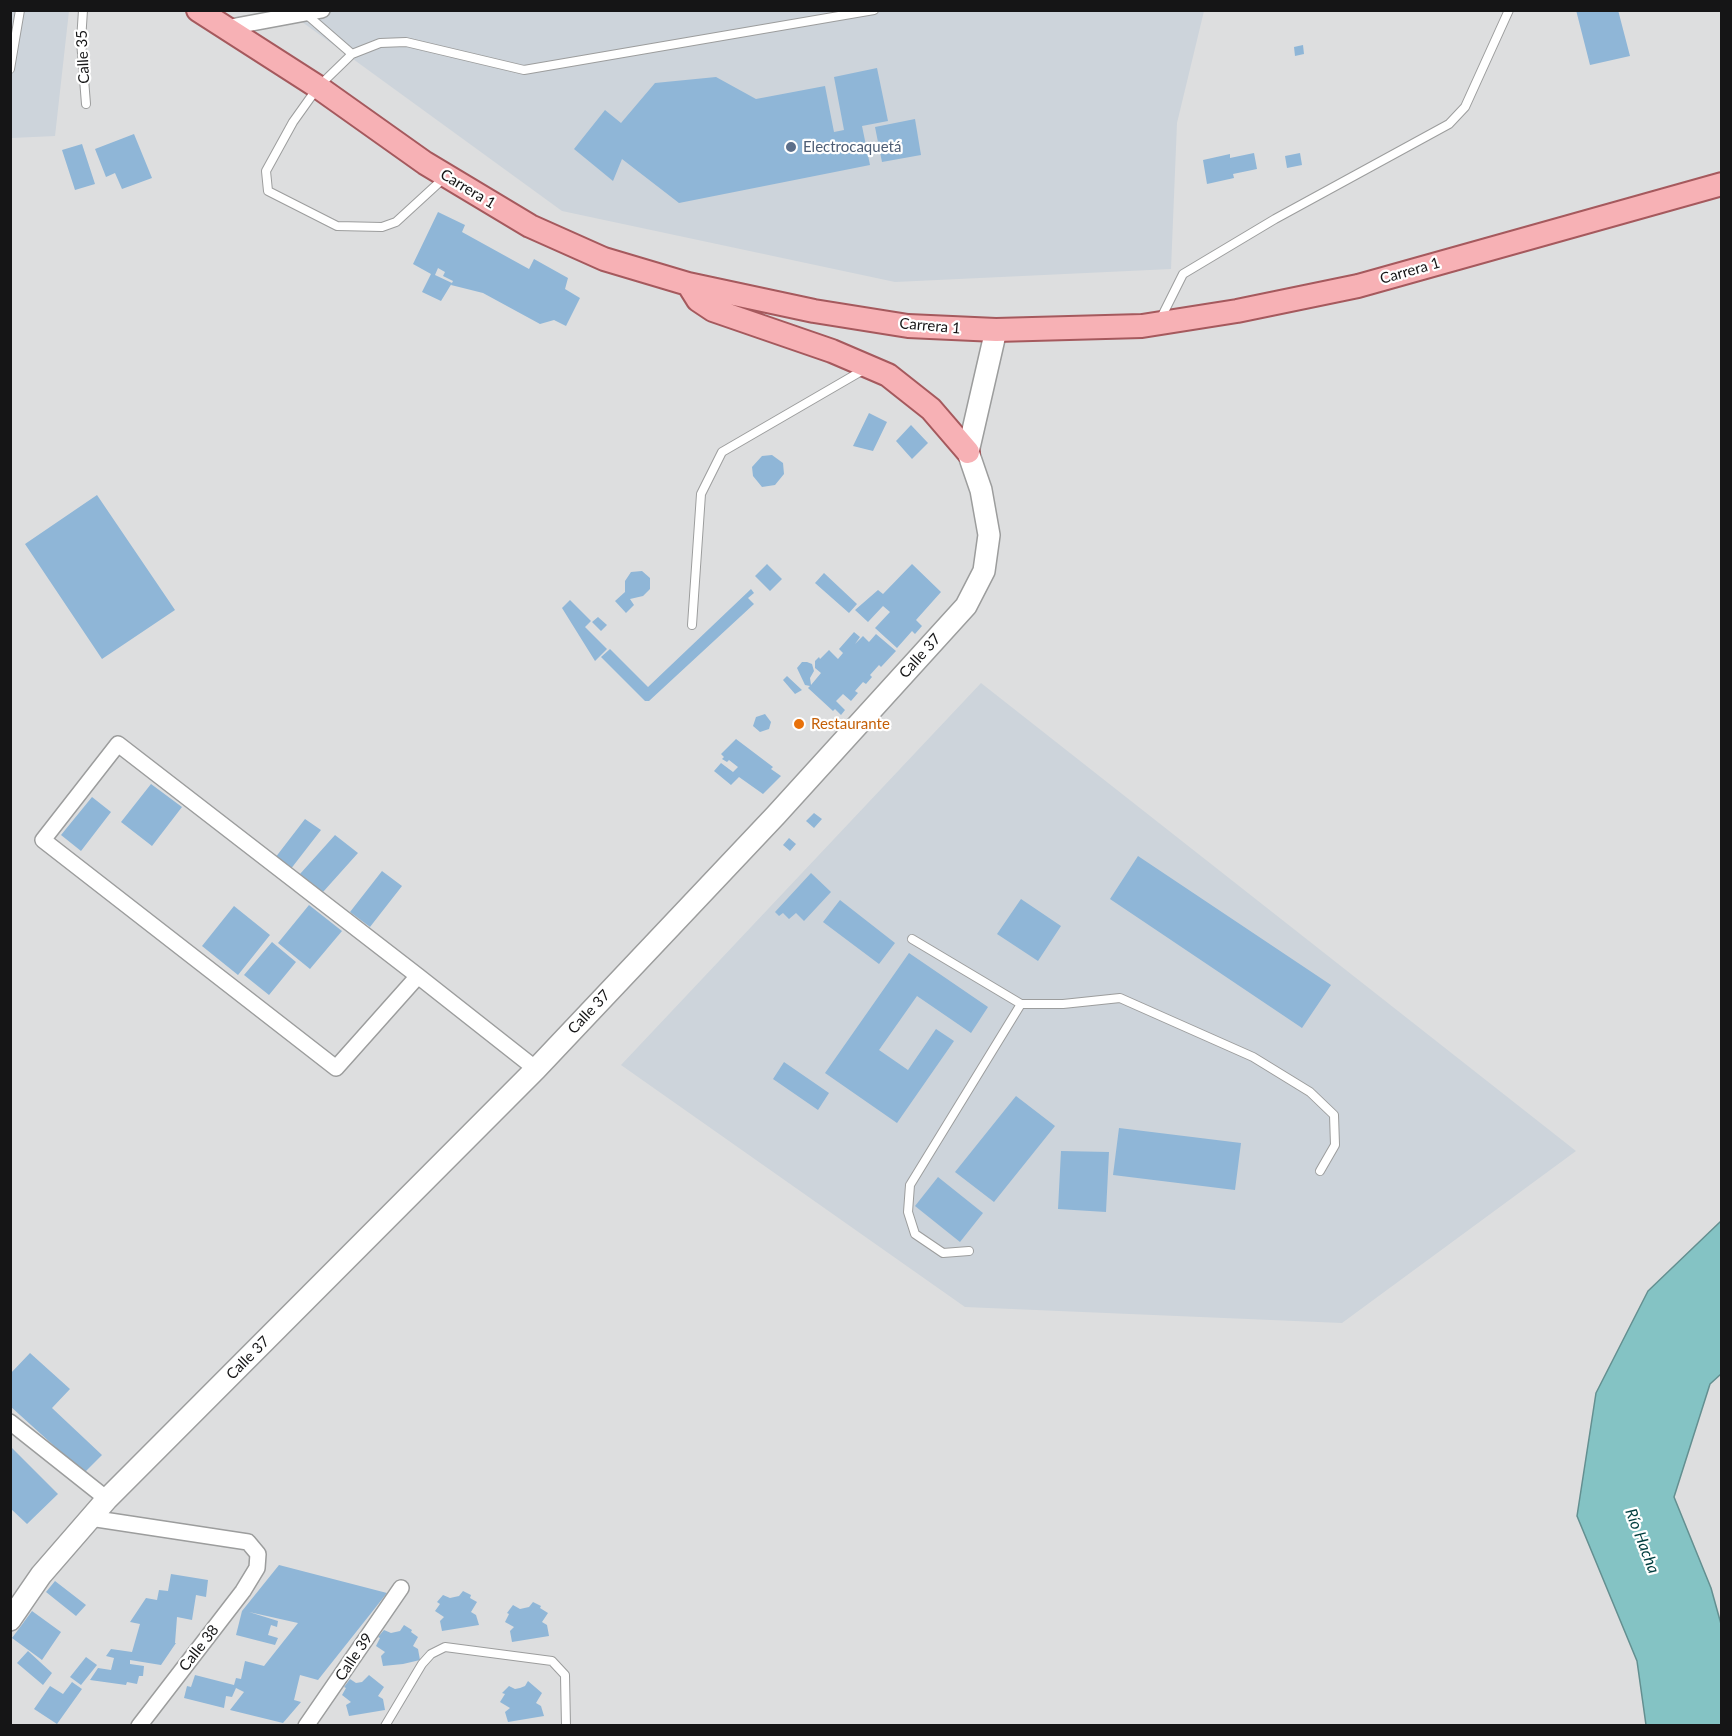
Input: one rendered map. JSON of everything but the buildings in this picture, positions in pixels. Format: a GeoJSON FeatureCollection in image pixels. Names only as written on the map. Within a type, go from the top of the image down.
{"type":"FeatureCollection","features":[{"type":"Feature","properties":{"kind":"main road","name":"Carrera 1"},"geometry":{"type":"LineString","coordinates":[[198,10],[318,87],[446,176],[530,225],[593,254],[688,284],[814,311],[908,326],[996,330],[1142,326],[1237,311],[1358,286],[1722,183]]}},
{"type":"Feature","properties":{"kind":"main road"},"geometry":{"type":"LineString","coordinates":[[688,284],[698,300],[712,310],[832,351],[888,375],[931,409],[968,453]]}},
{"type":"Feature","properties":{"kind":"street"},"geometry":{"type":"LineString","coordinates":[[225,28],[322,10]]}},
{"type":"Feature","properties":{"kind":"street"},"geometry":{"type":"LineString","coordinates":[[968,453],[996,330]]}},
{"type":"Feature","properties":{"kind":"street","name":"Calle 37"},"geometry":{"type":"LineString","coordinates":[[10,1620],[41,1575],[107,1499],[536,1069],[776,815],[966,606],[984,571],[989,536],[981,490],[968,453]]}},
{"type":"Feature","properties":{"kind":"street"},"geometry":{"type":"LineString","coordinates":[[418,976],[336,1068],[43,840],[118,744],[418,976],[536,1069]]}},
{"type":"Feature","properties":{"kind":"street"},"geometry":{"type":"LineString","coordinates":[[10,1422],[107,1499]]}},
{"type":"Feature","properties":{"kind":"street","name":"Calle 38"},"geometry":{"type":"LineString","coordinates":[[90,1518],[248,1542],[258,1554],[257,1568],[243,1591],[139,1725]]}},
{"type":"Feature","properties":{"kind":"street","name":"Calle 39"},"geometry":{"type":"LineString","coordinates":[[306,1725],[401,1588]]}},
{"type":"Feature","properties":{"kind":"lane"},"geometry":{"type":"LineString","coordinates":[[10,69],[20,10]]}},
{"type":"Feature","properties":{"kind":"lane","name":"Calle 35"},"geometry":{"type":"LineString","coordinates":[[83,10],[81,41],[86,104]]}},
{"type":"Feature","properties":{"kind":"lane"},"geometry":{"type":"LineString","coordinates":[[446,176],[396,222],[382,227],[338,225],[268,191],[266,171],[293,122],[318,87],[352,54],[380,43],[406,42],[524,70],[874,10]]}},
{"type":"Feature","properties":{"kind":"lane"},"geometry":{"type":"LineString","coordinates":[[1158,324],[1184,274],[1275,219],[1449,124],[1465,107],[1509,10]]}},
{"type":"Feature","properties":{"kind":"lane"},"geometry":{"type":"LineString","coordinates":[[305,14],[352,54]]}},
{"type":"Feature","properties":{"kind":"lane"},"geometry":{"type":"LineString","coordinates":[[692,625],[701,494],[722,452],[869,367]]}},
{"type":"Feature","properties":{"kind":"lane"},"geometry":{"type":"LineString","coordinates":[[912,939],[1021,1004],[1063,1004],[1120,998],[1253,1057],[1310,1092],[1334,1115],[1335,1145],[1320,1171]]}},
{"type":"Feature","properties":{"kind":"lane"},"geometry":{"type":"LineString","coordinates":[[969,1251],[943,1253],[915,1234],[908,1212],[910,1185],[1021,1004]]}},
{"type":"Feature","properties":{"kind":"lane"},"geometry":{"type":"LineString","coordinates":[[385,1725],[422,1664],[431,1654],[445,1647],[552,1660],[565,1675],[566,1725]]}},
{"type":"Feature","properties":{"kind":"shaded area"},"geometry":{"type":"Polygon","coordinates":[[[10,11],[69,11],[55,136],[11,138],[10,11]]]}},
{"type":"Feature","properties":{"kind":"shaded area"},"geometry":{"type":"Polygon","coordinates":[[[287,11],[1204,11],[1177,123],[1171,269],[895,282],[562,211],[287,11]]]}},
{"type":"Feature","properties":{"kind":"shaded area"},"geometry":{"type":"Polygon","coordinates":[[[981,683],[1576,1151],[1342,1323],[965,1307],[621,1065],[981,683]]]}},
{"type":"Feature","properties":{"kind":"water","name":"Río Hacha"},"geometry":{"type":"Polygon","coordinates":[[[1721,1221],[1721,1374],[1710,1384],[1674,1497],[1711,1588],[1721,1624],[1721,1725],[1646,1725],[1637,1661],[1577,1516],[1596,1393],[1648,1291],[1721,1221]]]}},
{"type":"Feature","properties":{"kind":"place","name":"Electrocaquetá"},"geometry":{"type":"Point","coordinates":[791,147]}},
{"type":"Feature","properties":{"kind":"place","name":"Restaurante"},"geometry":{"type":"Point","coordinates":[799,724]}}]}
